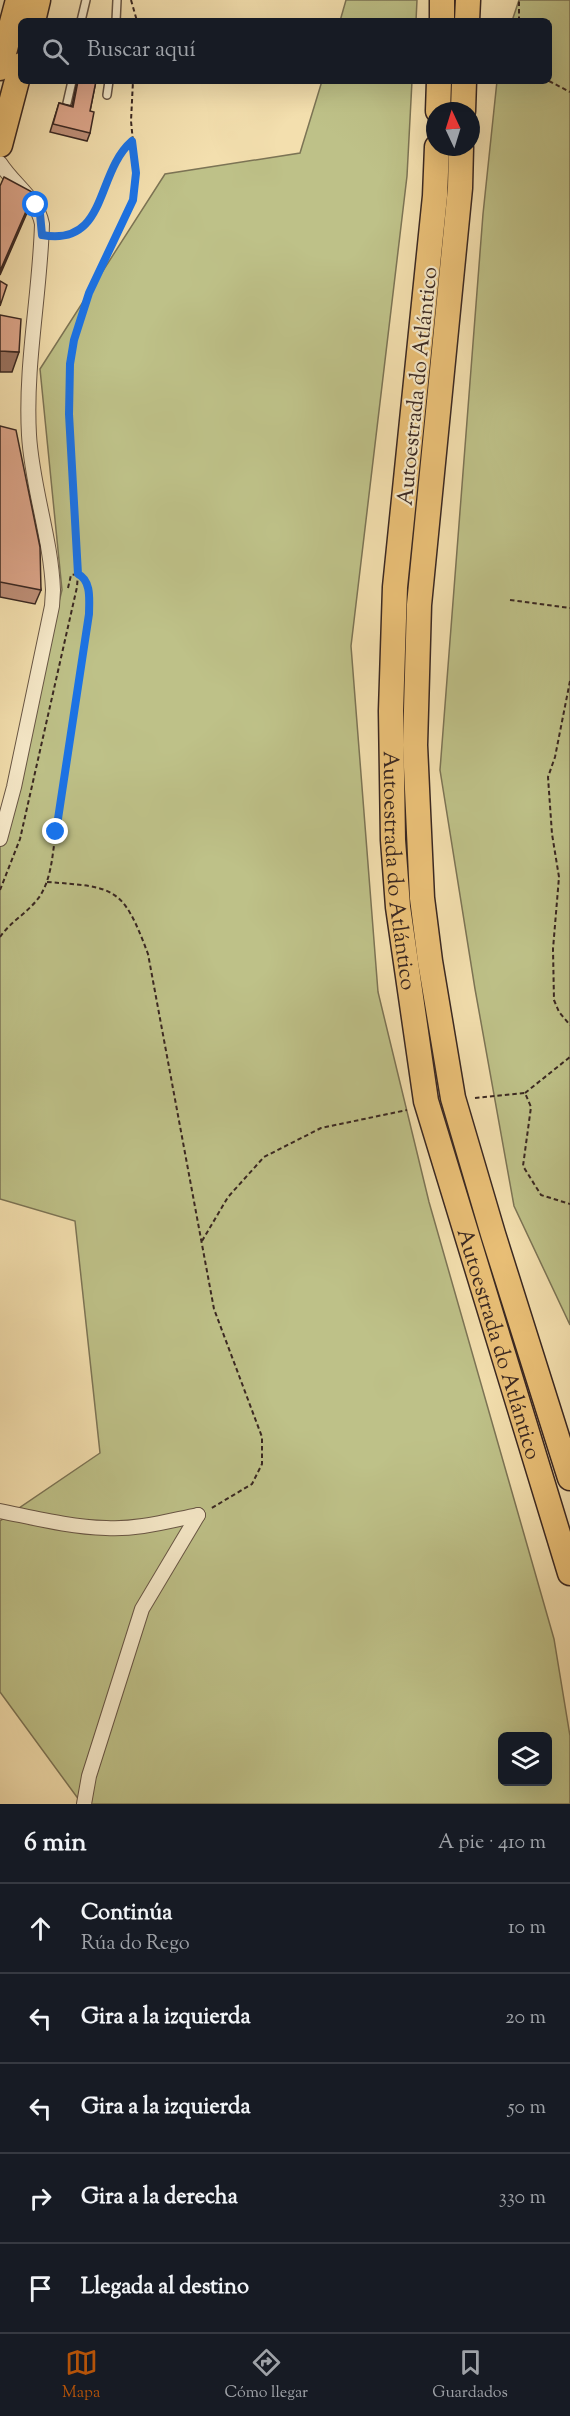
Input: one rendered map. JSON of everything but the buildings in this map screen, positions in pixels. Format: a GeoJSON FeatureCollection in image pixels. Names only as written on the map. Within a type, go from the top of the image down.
{"type":"FeatureCollection","features":[{"type":"Feature","properties":{"kind":"highway"},"geometry":{"type":"LineString","coordinates":[[0,68],[18,0]]}},
{"type":"Feature","properties":{"kind":"highway"},"geometry":{"type":"LineString","coordinates":[[34,18],[38,0]]}},
{"type":"Feature","properties":{"kind":"highway"},"geometry":{"type":"LineString","coordinates":[[442,0],[442,18]]}},
{"type":"Feature","properties":{"kind":"highway"},"geometry":{"type":"LineString","coordinates":[[467,18],[468,0]]}},
{"type":"Feature","properties":{"kind":"highway"},"geometry":{"type":"LineString","coordinates":[[0,145],[18,76]]}},
{"type":"Feature","properties":{"kind":"highway"},"geometry":{"type":"LineString","coordinates":[[438,102],[439,84]]}},
{"type":"Feature","properties":{"kind":"highway"},"geometry":{"type":"LineString","coordinates":[[463,102],[464,84]]}},
{"type":"Feature","properties":{"kind":"highway","name":"Autoestrada do Atlántico"},"geometry":{"type":"LineString","coordinates":[[437,156],[435,196],[395,587],[390,711],[393,840],[398,907],[426,1101],[570,1574]]}},
{"type":"Feature","properties":{"kind":"highway","name":"Autoestrada do Atlántico"},"geometry":{"type":"LineString","coordinates":[[461,156],[460,188],[419,605],[416,745],[422,898],[453,1098],[570,1478]]}},
{"type":"Feature","properties":{"kind":"street"},"geometry":{"type":"LineString","coordinates":[[0,163],[19,188],[36,205],[40,214],[42,235],[28,407],[31,457],[53,590],[52,606],[4,808],[0,839]]}},
{"type":"Feature","properties":{"kind":"street"},"geometry":{"type":"LineString","coordinates":[[0,187],[19,188]]}},
{"type":"Feature","properties":{"kind":"street"},"geometry":{"type":"LineString","coordinates":[[0,1511],[75,1526],[108,1528],[146,1526],[198,1515]]}},
{"type":"Feature","properties":{"kind":"street"},"geometry":{"type":"LineString","coordinates":[[84,1804],[89,1776],[142,1609],[198,1515]]}},
{"type":"Feature","properties":{"kind":"lane"},"geometry":{"type":"LineString","coordinates":[[82,18],[86,0]]}},
{"type":"Feature","properties":{"kind":"lane"},"geometry":{"type":"LineString","coordinates":[[116,18],[117,0]]}},
{"type":"Feature","properties":{"kind":"lane"},"geometry":{"type":"LineString","coordinates":[[67,103],[71,84]]}},
{"type":"Feature","properties":{"kind":"lane"},"geometry":{"type":"LineString","coordinates":[[107,95],[109,84]]}},
{"type":"Feature","properties":{"kind":"path"},"geometry":{"type":"LineString","coordinates":[[131,0],[136,18]]}},
{"type":"Feature","properties":{"kind":"path"},"geometry":{"type":"LineString","coordinates":[[519,0],[519,18]]}},
{"type":"Feature","properties":{"kind":"path"},"geometry":{"type":"LineString","coordinates":[[552,83],[570,92]]}},
{"type":"Feature","properties":{"kind":"path"},"geometry":{"type":"LineString","coordinates":[[0,890],[20,839],[78,574],[69,414],[70,364],[74,340],[89,293],[133,200],[136,173],[130,105],[133,84]]}},
{"type":"Feature","properties":{"kind":"path"},"geometry":{"type":"LineString","coordinates":[[42,235],[66,236],[77,232],[88,223],[116,158],[132,141]]}},
{"type":"Feature","properties":{"kind":"path"},"geometry":{"type":"LineString","coordinates":[[0,937],[12,922],[32,906],[41,895],[47,882],[52,860],[74,701],[89,614],[86,583],[78,574]]}},
{"type":"Feature","properties":{"kind":"path"},"geometry":{"type":"LineString","coordinates":[[510,600],[570,608]]}},
{"type":"Feature","properties":{"kind":"path"},"geometry":{"type":"LineString","coordinates":[[570,681],[555,757],[548,777],[552,834],[559,877],[553,949],[554,1000],[559,1012],[570,1025]]}},
{"type":"Feature","properties":{"kind":"path"},"geometry":{"type":"LineString","coordinates":[[47,882],[94,885],[117,894],[136,920],[148,954],[214,1310],[262,1437],[262,1464],[252,1484],[198,1515]]}},
{"type":"Feature","properties":{"kind":"path"},"geometry":{"type":"LineString","coordinates":[[476,1098],[525,1093],[570,1057]]}},
{"type":"Feature","properties":{"kind":"path"},"geometry":{"type":"LineString","coordinates":[[525,1093],[531,1107],[524,1166],[541,1195],[570,1204]]}},
{"type":"Feature","properties":{"kind":"path"},"geometry":{"type":"LineString","coordinates":[[202,1241],[228,1197],[264,1157],[321,1128],[407,1110]]}},
{"type":"Feature","properties":{"kind":"green space"},"geometry":{"type":"Polygon","coordinates":[[[346,0],[417,0],[416,18],[341,18],[346,0]]]}},
{"type":"Feature","properties":{"kind":"green space"},"geometry":{"type":"Polygon","coordinates":[[[519,0],[570,0],[570,1325],[514,1206],[475,989],[440,770],[483,214],[497,84],[552,84],[552,18],[513,18],[519,0]]]}},
{"type":"Feature","properties":{"kind":"green space"},"geometry":{"type":"Polygon","coordinates":[[[321,84],[412,84],[407,176],[351,646],[378,992],[429,1202],[554,1639],[570,1736],[570,1804],[82,1804],[0,1692],[0,1521],[100,1453],[75,1221],[0,1199],[0,837],[62,590],[40,369],[165,174],[300,153],[321,84]]]}},
{"type":"Feature","properties":{"kind":"route"},"geometry":{"type":"LineString","coordinates":[[36,205],[40,214],[42,235],[66,236],[77,232],[88,223],[96,209],[116,158],[132,141],[136,173],[133,200],[89,293],[74,340],[70,364],[69,414],[79,559],[78,574],[83,577],[88,590],[89,614],[74,701],[56,832]]}}]}
